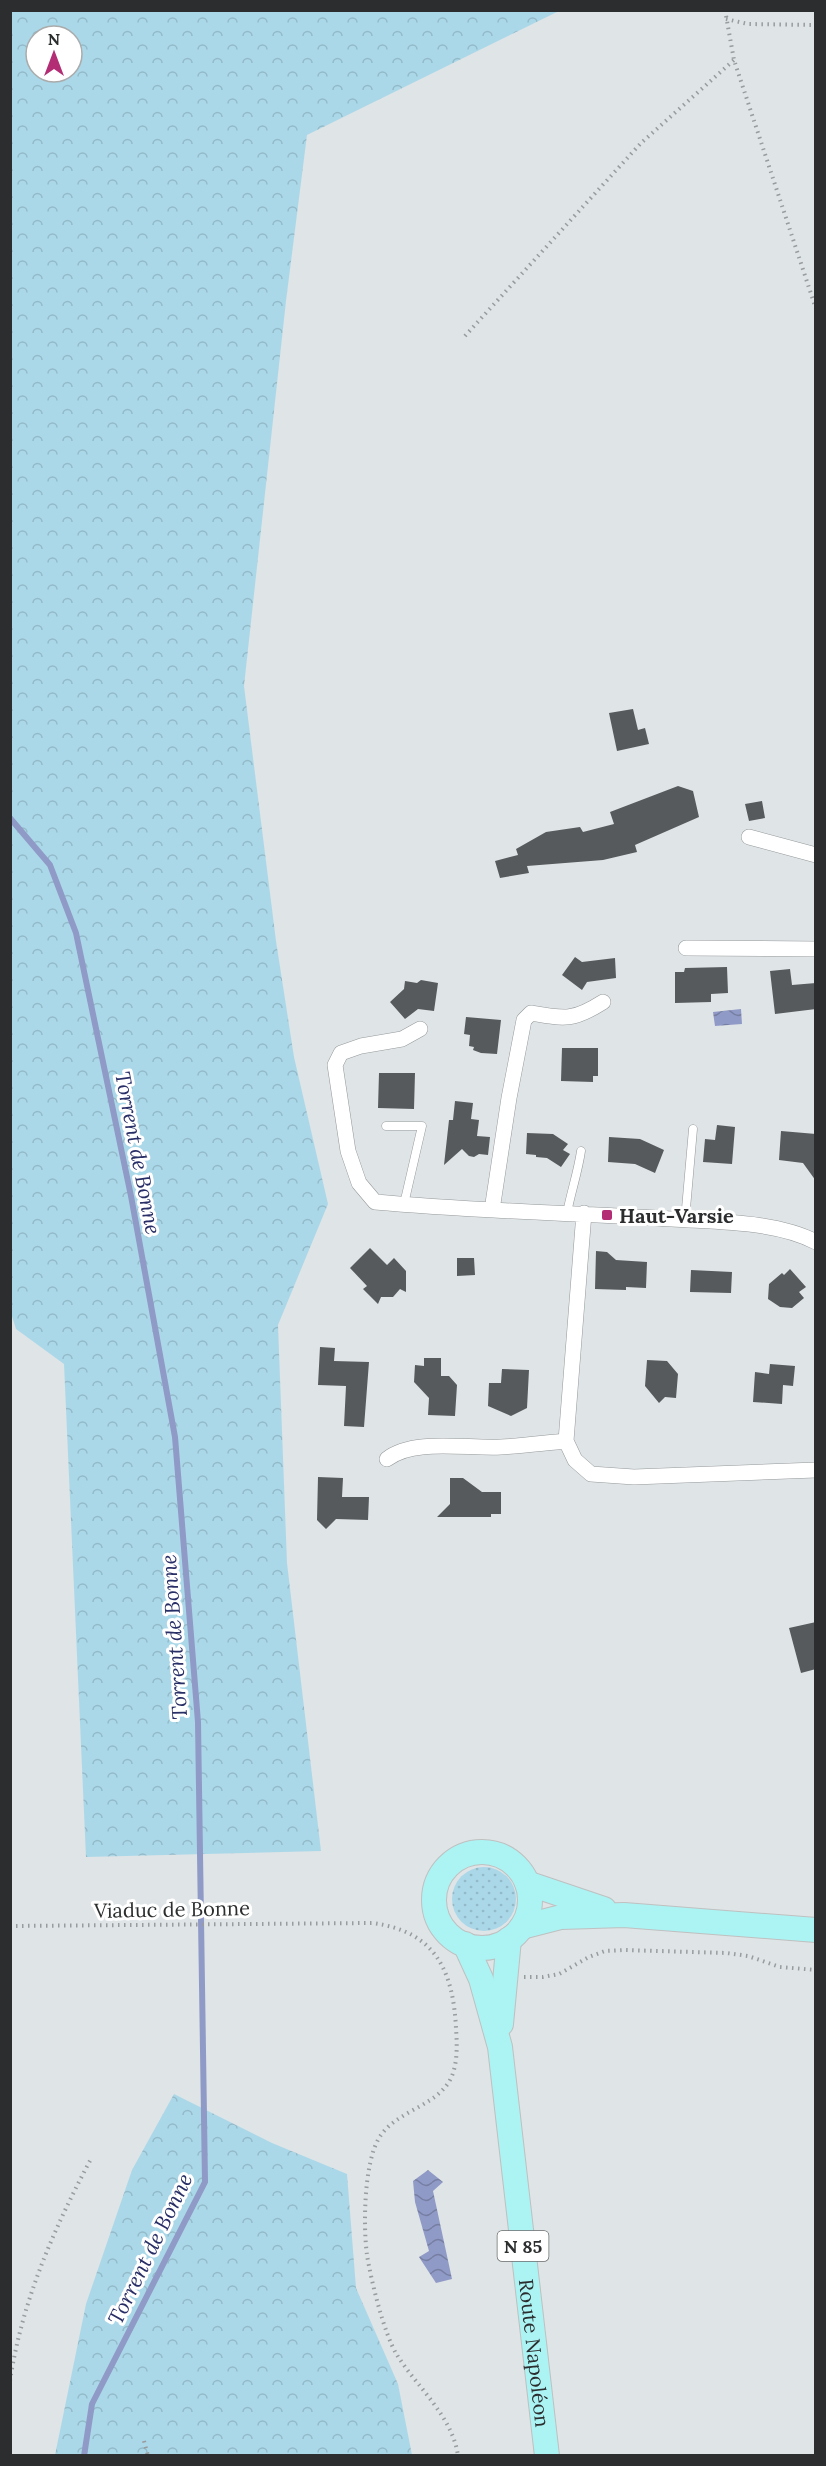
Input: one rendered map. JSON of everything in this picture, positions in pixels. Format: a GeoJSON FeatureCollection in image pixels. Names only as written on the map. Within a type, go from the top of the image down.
{"type":"FeatureCollection","features":[{"type":"Feature","properties":{"kind":"main road"},"geometry":{"type":"LineString","coordinates":[[515,1933],[528,1913],[530,1898],[527,1882],[519,1869],[508,1859],[493,1853],[478,1852],[462,1856],[449,1864],[440,1876],[435,1890],[434,1905],[438,1919],[445,1930],[465,1944],[480,1947],[495,1946],[515,1933],[561,1917],[624,1915],[816,1930]]}},
{"type":"Feature","properties":{"kind":"main road"},"geometry":{"type":"LineString","coordinates":[[527,1882],[589,1905],[624,1915]]}},
{"type":"Feature","properties":{"kind":"main road","name":"Route Napoléon"},"geometry":{"type":"LineString","coordinates":[[500,2047],[504,1977],[515,1933]]}},
{"type":"Feature","properties":{"kind":"main road","name":"Route Napoléon"},"geometry":{"type":"LineString","coordinates":[[465,1944],[481,1978],[500,2047],[547,2450]]}},
{"type":"Feature","properties":{"kind":"street"},"geometry":{"type":"LineString","coordinates":[[749,837],[816,855]]}},
{"type":"Feature","properties":{"kind":"street"},"geometry":{"type":"LineString","coordinates":[[686,948],[816,949]]}},
{"type":"Feature","properties":{"kind":"street"},"geometry":{"type":"LineString","coordinates":[[492,1210],[509,1098],[524,1020],[531,1013],[571,1018],[586,1013],[603,1002]]}},
{"type":"Feature","properties":{"kind":"street"},"geometry":{"type":"LineString","coordinates":[[420,1029],[402,1039],[341,1053],[335,1065],[348,1151],[359,1182],[375,1202],[685,1220],[765,1227],[814,1237]]}},
{"type":"Feature","properties":{"kind":"street"},"geometry":{"type":"LineString","coordinates":[[584,1213],[566,1441],[575,1460],[591,1474],[634,1477],[816,1470]]}},
{"type":"Feature","properties":{"kind":"street"},"geometry":{"type":"LineString","coordinates":[[387,1459],[396,1451],[418,1447],[501,1447],[566,1441]]}},
{"type":"Feature","properties":{"kind":"lane"},"geometry":{"type":"LineString","coordinates":[[386,1126],[422,1126],[404,1204]]}},
{"type":"Feature","properties":{"kind":"lane"},"geometry":{"type":"LineString","coordinates":[[685,1220],[693,1129]]}},
{"type":"Feature","properties":{"kind":"lane"},"geometry":{"type":"LineString","coordinates":[[567,1213],[578,1173],[581,1151]]}},
{"type":"Feature","properties":{"kind":"path"},"geometry":{"type":"LineString","coordinates":[[725,10],[734,60],[816,309]]}},
{"type":"Feature","properties":{"kind":"path"},"geometry":{"type":"LineString","coordinates":[[726,19],[748,24],[816,25]]}},
{"type":"Feature","properties":{"kind":"path"},"geometry":{"type":"LineString","coordinates":[[465,336],[641,143],[734,60]]}},
{"type":"Feature","properties":{"kind":"path","name":"Viaduc de Bonne"},"geometry":{"type":"LineString","coordinates":[[10,1926],[334,1922],[386,1925],[414,1936],[438,1958],[447,1974],[451,1988],[457,2041],[451,2078],[442,2091],[403,2115],[378,2139],[371,2159],[365,2205],[367,2255],[395,2352],[446,2422],[458,2456]]}},
{"type":"Feature","properties":{"kind":"path"},"geometry":{"type":"LineString","coordinates":[[504,1977],[543,1977],[558,1974],[605,1951],[624,1950],[727,1953],[748,1956],[780,1967],[816,1970]]}},
{"type":"Feature","properties":{"kind":"path"},"geometry":{"type":"LineString","coordinates":[[10,2381],[14,2356],[36,2275],[63,2211],[92,2157]]}},
{"type":"Feature","properties":{"kind":"path"},"geometry":{"type":"LineString","coordinates":[[144,2441],[148,2456]]}},
{"type":"Feature","properties":{"kind":"green space"},"geometry":{"type":"Polygon","coordinates":[[[10,11],[559,11],[307,135],[286,301],[244,686],[276,941],[294,1057],[328,1204],[278,1325],[287,1563],[321,1851],[86,1857],[64,1364],[16,1329],[10,1310],[10,11]]]}},
{"type":"Feature","properties":{"kind":"green space"},"geometry":{"type":"Polygon","coordinates":[[[484,1867],[496,1869],[507,1876],[514,1887],[516,1899],[514,1911],[507,1922],[496,1929],[484,1931],[472,1929],[461,1922],[454,1911],[452,1899],[454,1887],[461,1876],[472,1869],[484,1867]]]}},
{"type":"Feature","properties":{"kind":"green space"},"geometry":{"type":"Polygon","coordinates":[[[174,2094],[272,2143],[347,2174],[356,2288],[398,2384],[412,2455],[55,2455],[86,2304],[132,2170],[174,2094]]]}},
{"type":"Feature","properties":{"kind":"water"},"geometry":{"type":"Polygon","coordinates":[[[741,1009],[742,1024],[715,1026],[713,1012],[741,1009]]]}},
{"type":"Feature","properties":{"kind":"water"},"geometry":{"type":"Polygon","coordinates":[[[428,2170],[443,2182],[433,2191],[452,2279],[436,2283],[419,2257],[429,2251],[415,2202],[413,2181],[428,2170]]]}},
{"type":"Feature","properties":{"kind":"building"},"geometry":{"type":"Polygon","coordinates":[[[633,709],[638,730],[645,728],[649,744],[617,751],[609,713],[633,709]]]}},
{"type":"Feature","properties":{"kind":"building"},"geometry":{"type":"Polygon","coordinates":[[[678,786],[693,791],[699,817],[635,845],[637,852],[603,860],[527,866],[529,873],[500,878],[495,861],[518,855],[516,849],[546,832],[580,827],[583,832],[614,824],[610,812],[678,786]]]}},
{"type":"Feature","properties":{"kind":"building"},"geometry":{"type":"Polygon","coordinates":[[[762,801],[765,818],[749,821],[745,804],[762,801]]]}},
{"type":"Feature","properties":{"kind":"building"},"geometry":{"type":"Polygon","coordinates":[[[575,957],[582,962],[615,958],[616,978],[587,982],[582,990],[562,975],[575,957]]]}},
{"type":"Feature","properties":{"kind":"building"},"geometry":{"type":"Polygon","coordinates":[[[727,967],[728,993],[711,994],[711,1002],[675,1003],[675,972],[684,972],[685,968],[727,967]]]}},
{"type":"Feature","properties":{"kind":"building"},"geometry":{"type":"Polygon","coordinates":[[[790,969],[792,985],[816,983],[816,1009],[775,1014],[770,971],[790,969]]]}},
{"type":"Feature","properties":{"kind":"building"},"geometry":{"type":"Polygon","coordinates":[[[421,980],[438,983],[434,1011],[418,1009],[405,1019],[390,1002],[404,989],[405,981],[417,983],[421,980]]]}},
{"type":"Feature","properties":{"kind":"building"},"geometry":{"type":"Polygon","coordinates":[[[466,1017],[501,1020],[497,1054],[481,1053],[469,1046],[470,1035],[464,1034],[466,1017]]]}},
{"type":"Feature","properties":{"kind":"building"},"geometry":{"type":"Polygon","coordinates":[[[562,1048],[598,1048],[598,1076],[593,1076],[593,1082],[561,1081],[562,1048]]]}},
{"type":"Feature","properties":{"kind":"building"},"geometry":{"type":"Polygon","coordinates":[[[379,1073],[415,1073],[414,1109],[378,1108],[379,1073]]]}},
{"type":"Feature","properties":{"kind":"building"},"geometry":{"type":"Polygon","coordinates":[[[455,1101],[473,1103],[471,1119],[479,1120],[477,1136],[490,1137],[488,1155],[469,1156],[462,1149],[444,1165],[449,1120],[453,1120],[455,1101]]]}},
{"type":"Feature","properties":{"kind":"building"},"geometry":{"type":"Polygon","coordinates":[[[717,1125],[735,1127],[732,1164],[703,1162],[705,1139],[715,1140],[717,1125]]]}},
{"type":"Feature","properties":{"kind":"building"},"geometry":{"type":"Polygon","coordinates":[[[781,1131],[816,1134],[816,1181],[803,1163],[779,1160],[781,1131]]]}},
{"type":"Feature","properties":{"kind":"building"},"geometry":{"type":"Polygon","coordinates":[[[527,1133],[553,1134],[568,1144],[563,1150],[570,1154],[561,1167],[547,1158],[526,1154],[527,1133]]]}},
{"type":"Feature","properties":{"kind":"building"},"geometry":{"type":"Polygon","coordinates":[[[609,1137],[640,1139],[664,1150],[655,1173],[635,1164],[608,1162],[609,1137]]]}},
{"type":"Feature","properties":{"kind":"building"},"geometry":{"type":"Polygon","coordinates":[[[370,1248],[387,1265],[394,1258],[406,1271],[406,1292],[400,1289],[393,1297],[381,1297],[378,1304],[363,1289],[367,1286],[350,1268],[370,1248]]]}},
{"type":"Feature","properties":{"kind":"building"},"geometry":{"type":"Polygon","coordinates":[[[596,1251],[607,1252],[616,1260],[647,1262],[646,1288],[595,1289],[596,1251]]]}},
{"type":"Feature","properties":{"kind":"building"},"geometry":{"type":"Polygon","coordinates":[[[457,1258],[474,1258],[475,1275],[457,1276],[457,1258]]]}},
{"type":"Feature","properties":{"kind":"building"},"geometry":{"type":"Polygon","coordinates":[[[790,1269],[806,1287],[799,1292],[804,1298],[792,1308],[780,1307],[768,1299],[769,1284],[790,1269]]]}},
{"type":"Feature","properties":{"kind":"building"},"geometry":{"type":"Polygon","coordinates":[[[691,1270],[732,1272],[731,1293],[690,1292],[691,1270]]]}},
{"type":"Feature","properties":{"kind":"building"},"geometry":{"type":"Polygon","coordinates":[[[320,1347],[335,1348],[334,1361],[369,1362],[364,1427],[344,1426],[346,1386],[318,1385],[320,1347]]]}},
{"type":"Feature","properties":{"kind":"building"},"geometry":{"type":"Polygon","coordinates":[[[424,1358],[441,1358],[441,1376],[449,1376],[457,1385],[455,1416],[428,1415],[429,1398],[414,1382],[415,1365],[424,1366],[424,1358]]]}},
{"type":"Feature","properties":{"kind":"building"},"geometry":{"type":"Polygon","coordinates":[[[647,1360],[667,1361],[678,1374],[676,1398],[665,1397],[659,1403],[645,1386],[647,1360]]]}},
{"type":"Feature","properties":{"kind":"building"},"geometry":{"type":"Polygon","coordinates":[[[770,1364],[795,1366],[793,1386],[783,1385],[782,1404],[753,1402],[755,1372],[769,1374],[770,1364]]]}},
{"type":"Feature","properties":{"kind":"building"},"geometry":{"type":"Polygon","coordinates":[[[502,1369],[529,1370],[527,1408],[511,1416],[488,1406],[489,1383],[501,1383],[502,1369]]]}},
{"type":"Feature","properties":{"kind":"building"},"geometry":{"type":"Polygon","coordinates":[[[318,1477],[343,1478],[342,1497],[369,1497],[368,1520],[336,1519],[326,1529],[317,1520],[318,1477]]]}},
{"type":"Feature","properties":{"kind":"building"},"geometry":{"type":"Polygon","coordinates":[[[450,1478],[463,1478],[482,1492],[501,1492],[501,1514],[491,1514],[491,1517],[437,1517],[450,1504],[450,1478]]]}},
{"type":"Feature","properties":{"kind":"building"},"geometry":{"type":"Polygon","coordinates":[[[816,1622],[816,1669],[801,1673],[789,1628],[816,1622]]]}},
{"type":"Feature","properties":{"kind":"waterway","name":"Torrent de Bonne"},"geometry":{"type":"LineString","coordinates":[[10,818],[50,865],[76,933],[131,1196],[175,1437],[198,1722],[205,2182],[92,2404],[84,2456]]}},
{"type":"Feature","properties":{"kind":"place","name":"Haut-Varsie"},"geometry":{"type":"Point","coordinates":[607,1215]}}]}
